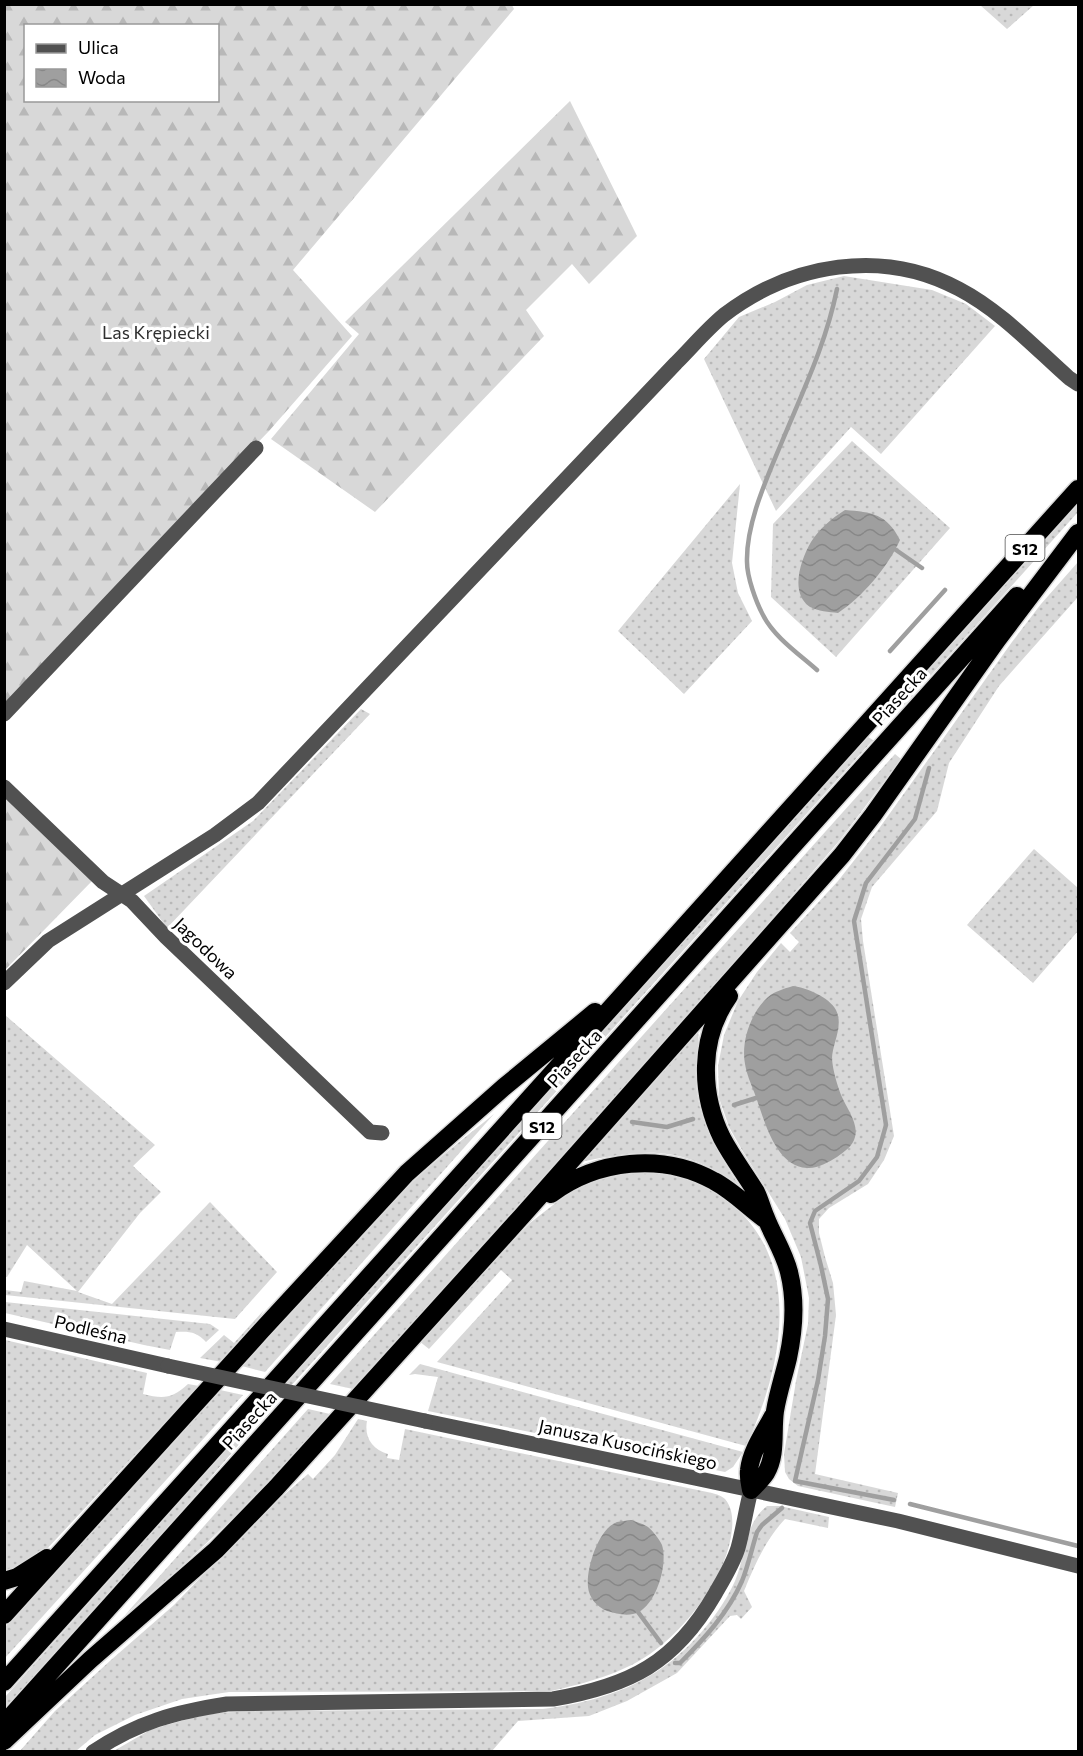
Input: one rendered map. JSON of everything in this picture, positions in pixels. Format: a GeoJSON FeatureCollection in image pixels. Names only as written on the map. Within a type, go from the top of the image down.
{"type":"FeatureCollection","features":[{"type":"Feature","properties":{"kind":"highway","name":"Piasecka"},"geometry":{"type":"LineString","coordinates":[[4,1682],[1078,489]]}},
{"type":"Feature","properties":{"kind":"highway","name":"Piasecka"},"geometry":{"type":"LineString","coordinates":[[4,1724],[1078,527]]}},
{"type":"Feature","properties":{"kind":"highway"},"geometry":{"type":"LineString","coordinates":[[4,1741],[90,1660],[216,1550],[276,1488],[522,1216],[842,855],[997,640],[1078,533]]}},
{"type":"Feature","properties":{"kind":"highway"},"geometry":{"type":"LineString","coordinates":[[751,1490],[765,1474],[772,1459],[775,1412],[788,1358],[793,1308],[789,1273],[784,1256],[766,1220],[758,1195],[722,1137],[710,1105],[705,1073],[711,1032],[719,1009],[769,938]]}},
{"type":"Feature","properties":{"kind":"highway"},"geometry":{"type":"LineString","coordinates":[[4,1615],[261,1330],[407,1173],[645,970]]}},
{"type":"Feature","properties":{"kind":"highway"},"geometry":{"type":"LineString","coordinates":[[522,1216],[568,1182],[593,1171],[638,1163],[682,1168],[700,1174],[724,1187],[766,1220]]}},
{"type":"Feature","properties":{"kind":"highway"},"geometry":{"type":"LineString","coordinates":[[4,1581],[17,1577],[36,1566],[68,1543]]}},
{"type":"Feature","properties":{"kind":"street"},"geometry":{"type":"LineString","coordinates":[[4,983],[48,941],[215,835],[258,803],[676,363],[723,316],[765,289],[803,274],[827,268],[878,266],[907,269],[936,278],[982,303],[1078,384]]}},
{"type":"Feature","properties":{"kind":"street"},"geometry":{"type":"LineString","coordinates":[[4,714],[256,448]]}},
{"type":"Feature","properties":{"kind":"street","name":"Jagodowa"},"geometry":{"type":"LineString","coordinates":[[4,787],[103,882],[132,901],[166,938],[370,1132],[381,1133]]}},
{"type":"Feature","properties":{"kind":"street","name":"Podleśna"},"geometry":{"type":"LineString","coordinates":[[4,1329],[168,1366]]}},
{"type":"Feature","properties":{"kind":"street","name":"Janusza Kusocińskiego"},"geometry":{"type":"LineString","coordinates":[[168,1366],[898,1521],[1078,1566]]}},
{"type":"Feature","properties":{"kind":"street"},"geometry":{"type":"LineString","coordinates":[[93,1752],[129,1730],[157,1718],[192,1709],[227,1704],[553,1699],[597,1690],[624,1680],[644,1671],[673,1649],[706,1610],[737,1549],[751,1490]]}},
{"type":"Feature","properties":{"kind":"green space","name":"Las Krępiecki"},"geometry":{"type":"Polygon","coordinates":[[[5,5],[512,5],[514,9],[293,270],[352,336],[269,431],[5,705],[5,5]]]}},
{"type":"Feature","properties":{"kind":"green space"},"geometry":{"type":"Polygon","coordinates":[[[980,5],[1034,5],[1007,29],[980,5]]]}},
{"type":"Feature","properties":{"kind":"green space"},"geometry":{"type":"Polygon","coordinates":[[[570,101],[637,236],[589,284],[572,264],[526,310],[544,336],[375,512],[271,439],[359,334],[345,322],[570,101]]]}},
{"type":"Feature","properties":{"kind":"green space"},"geometry":{"type":"Polygon","coordinates":[[[844,276],[932,290],[966,304],[995,326],[881,454],[851,427],[776,511],[704,359],[739,317],[807,285],[844,276]]]}},
{"type":"Feature","properties":{"kind":"green space"},"geometry":{"type":"Polygon","coordinates":[[[852,441],[950,528],[836,657],[771,597],[773,524],[852,441]]]}},
{"type":"Feature","properties":{"kind":"green space"},"geometry":{"type":"Polygon","coordinates":[[[740,484],[732,563],[738,593],[752,621],[684,694],[618,631],[740,484]]]}},
{"type":"Feature","properties":{"kind":"green space"},"geometry":{"type":"Polygon","coordinates":[[[1078,504],[1078,512],[898,712],[894,708],[1078,504]]]}},
{"type":"Feature","properties":{"kind":"green space"},"geometry":{"type":"Polygon","coordinates":[[[1078,562],[1078,597],[999,686],[949,763],[937,811],[872,887],[861,919],[894,1136],[884,1160],[868,1184],[829,1208],[819,1219],[819,1233],[833,1283],[836,1315],[815,1474],[898,1493],[895,1507],[798,1486],[789,1479],[785,1472],[784,1454],[808,1324],[809,1298],[801,1257],[785,1219],[729,1127],[719,1098],[718,1066],[724,1035],[738,1001],[757,972],[781,943],[790,952],[799,942],[790,933],[838,881],[878,830],[1012,642],[1041,604],[1078,562]]]}},
{"type":"Feature","properties":{"kind":"green space"},"geometry":{"type":"Polygon","coordinates":[[[361,709],[370,714],[167,928],[144,896],[253,821],[361,709]]]}},
{"type":"Feature","properties":{"kind":"green space"},"geometry":{"type":"Polygon","coordinates":[[[868,737],[873,740],[253,1428],[182,1511],[5,1708],[5,1697],[868,737]]]}},
{"type":"Feature","properties":{"kind":"green space"},"geometry":{"type":"Polygon","coordinates":[[[895,754],[901,759],[840,840],[695,1008],[353,1389],[330,1384],[895,754]]]}},
{"type":"Feature","properties":{"kind":"green space"},"geometry":{"type":"Polygon","coordinates":[[[4,796],[92,881],[5,970],[4,970],[4,796]]]}},
{"type":"Feature","properties":{"kind":"green space"},"geometry":{"type":"Polygon","coordinates":[[[1034,849],[1078,888],[1078,931],[1033,983],[967,925],[1034,849]]]}},
{"type":"Feature","properties":{"kind":"green space"},"geometry":{"type":"Polygon","coordinates":[[[5,1015],[155,1145],[133,1166],[161,1192],[140,1213],[78,1292],[112,1304],[210,1202],[277,1272],[235,1319],[5,1295],[5,1290],[21,1292],[24,1281],[77,1291],[27,1245],[5,1277],[5,1015]]]}},
{"type":"Feature","properties":{"kind":"green space"},"geometry":{"type":"Polygon","coordinates":[[[698,1031],[696,1077],[700,1106],[716,1147],[739,1185],[701,1163],[666,1154],[629,1154],[586,1161],[583,1159],[698,1031]]]}},
{"type":"Feature","properties":{"kind":"green space"},"geometry":{"type":"Polygon","coordinates":[[[494,1114],[265,1372],[242,1366],[341,1255],[403,1191],[494,1114]]]}},
{"type":"Feature","properties":{"kind":"green space"},"geometry":{"type":"Polygon","coordinates":[[[650,1172],[675,1176],[698,1184],[729,1202],[759,1236],[772,1264],[778,1294],[779,1325],[775,1357],[768,1388],[746,1446],[437,1362],[512,1280],[501,1270],[429,1349],[419,1341],[530,1223],[576,1187],[616,1175],[650,1172]]]}},
{"type":"Feature","properties":{"kind":"green space"},"geometry":{"type":"Polygon","coordinates":[[[5,1302],[210,1324],[219,1330],[206,1342],[192,1333],[176,1332],[170,1350],[5,1313],[5,1302]]]}},
{"type":"Feature","properties":{"kind":"green space"},"geometry":{"type":"Polygon","coordinates":[[[264,1310],[256,1323],[222,1362],[200,1358],[224,1335],[234,1343],[264,1310]]]}},
{"type":"Feature","properties":{"kind":"green space"},"geometry":{"type":"Polygon","coordinates":[[[5,1340],[147,1373],[143,1394],[167,1397],[177,1393],[188,1384],[199,1386],[45,1551],[5,1572],[5,1340]]]}},
{"type":"Feature","properties":{"kind":"green space"},"geometry":{"type":"Polygon","coordinates":[[[420,1364],[743,1452],[733,1467],[725,1472],[428,1411],[438,1377],[409,1375],[420,1364]]]}},
{"type":"Feature","properties":{"kind":"green space"},"geometry":{"type":"Polygon","coordinates":[[[220,1390],[243,1395],[5,1658],[5,1627],[110,1508],[220,1390]]]}},
{"type":"Feature","properties":{"kind":"green space"},"geometry":{"type":"Polygon","coordinates":[[[308,1409],[330,1414],[246,1506],[181,1567],[125,1615],[308,1409]]]}},
{"type":"Feature","properties":{"kind":"green space"},"geometry":{"type":"Polygon","coordinates":[[[358,1419],[367,1421],[366,1427],[370,1442],[388,1454],[387,1458],[399,1460],[405,1429],[719,1495],[725,1499],[732,1513],[729,1547],[723,1564],[703,1599],[678,1630],[664,1643],[627,1667],[577,1685],[551,1691],[229,1692],[182,1699],[135,1715],[95,1735],[76,1751],[19,1752],[55,1711],[174,1605],[261,1515],[308,1474],[313,1479],[335,1455],[358,1419]]]}},
{"type":"Feature","properties":{"kind":"green space"},"geometry":{"type":"Polygon","coordinates":[[[767,1506],[780,1506],[829,1517],[828,1528],[785,1519],[766,1544],[752,1572],[744,1591],[752,1607],[741,1619],[737,1615],[730,1616],[677,1673],[627,1701],[589,1716],[518,1721],[492,1751],[112,1752],[150,1730],[212,1713],[543,1709],[587,1701],[627,1688],[663,1667],[703,1631],[735,1581],[746,1540],[759,1513],[767,1506]]]}},
{"type":"Feature","properties":{"kind":"water"},"geometry":{"type":"Polygon","coordinates":[[[845,510],[878,516],[890,525],[900,540],[881,571],[865,590],[838,613],[810,607],[804,601],[798,585],[801,566],[814,537],[826,524],[845,510]]]}},
{"type":"Feature","properties":{"kind":"water"},"geometry":{"type":"Polygon","coordinates":[[[793,986],[817,994],[833,1005],[836,1010],[839,1022],[832,1059],[835,1077],[854,1121],[856,1132],[852,1143],[845,1151],[827,1163],[811,1168],[797,1166],[788,1160],[774,1143],[749,1079],[744,1056],[748,1030],[755,1013],[771,995],[793,986]]]}},
{"type":"Feature","properties":{"kind":"water"},"geometry":{"type":"Polygon","coordinates":[[[631,1520],[646,1526],[656,1536],[662,1545],[663,1562],[660,1582],[651,1600],[639,1612],[623,1615],[607,1611],[597,1605],[590,1595],[588,1579],[591,1560],[604,1533],[617,1522],[631,1520]]]}},
{"type":"Feature","properties":{"kind":"waterway"},"geometry":{"type":"LineString","coordinates":[[817,670],[780,638],[768,623],[755,596],[747,562],[753,517],[769,472],[820,349],[837,289]]}},
{"type":"Feature","properties":{"kind":"waterway"},"geometry":{"type":"LineString","coordinates":[[896,550],[922,568]]}},
{"type":"Feature","properties":{"kind":"waterway"},"geometry":{"type":"LineString","coordinates":[[890,651],[945,590]]}},
{"type":"Feature","properties":{"kind":"waterway"},"geometry":{"type":"LineString","coordinates":[[894,1500],[795,1481],[818,1380],[828,1299],[810,1223],[815,1211],[859,1181],[877,1157],[886,1125],[854,921],[866,883],[915,819],[929,768]]}},
{"type":"Feature","properties":{"kind":"waterway"},"geometry":{"type":"LineString","coordinates":[[734,1105],[756,1098]]}},
{"type":"Feature","properties":{"kind":"waterway"},"geometry":{"type":"LineString","coordinates":[[632,1122],[667,1127],[693,1119]]}},
{"type":"Feature","properties":{"kind":"waterway"},"geometry":{"type":"LineString","coordinates":[[910,1504],[1078,1546]]}},
{"type":"Feature","properties":{"kind":"waterway"},"geometry":{"type":"LineString","coordinates":[[675,1663],[680,1663],[723,1615],[742,1581],[757,1532],[782,1508]]}},
{"type":"Feature","properties":{"kind":"waterway"},"geometry":{"type":"LineString","coordinates":[[638,1612],[661,1643]]}}]}
